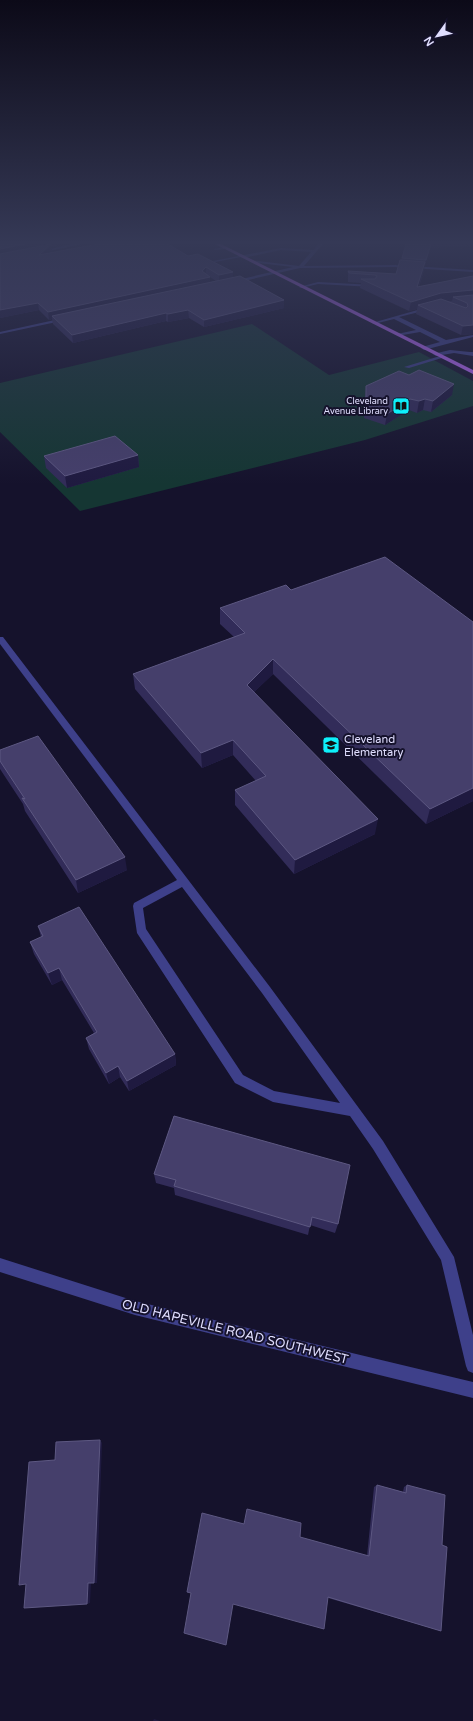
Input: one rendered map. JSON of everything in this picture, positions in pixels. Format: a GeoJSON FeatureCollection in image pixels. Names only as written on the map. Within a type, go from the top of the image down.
{"type":"FeatureCollection","features":[{"type":"Feature","properties":{"kind":"main road"},"geometry":{"type":"LineString","coordinates":[[377,324],[473,372]]}},
{"type":"Feature","properties":{"kind":"street"},"geometry":{"type":"LineString","coordinates":[[0,333],[41,324]]}},
{"type":"Feature","properties":{"kind":"street"},"geometry":{"type":"LineString","coordinates":[[409,324],[445,342]]}},
{"type":"Feature","properties":{"kind":"street"},"geometry":{"type":"LineString","coordinates":[[399,335],[420,330]]}},
{"type":"Feature","properties":{"kind":"street"},"geometry":{"type":"LineString","coordinates":[[424,348],[473,336]]}},
{"type":"Feature","properties":{"kind":"street"},"geometry":{"type":"LineString","coordinates":[[436,354],[447,351],[463,351],[473,354]]}},
{"type":"Feature","properties":{"kind":"street"},"geometry":{"type":"LineString","coordinates":[[406,367],[442,357]]}},
{"type":"Feature","properties":{"kind":"street"},"geometry":{"type":"LineString","coordinates":[[0,639],[184,881],[378,1145],[447,1257],[473,1366]]}},
{"type":"Feature","properties":{"kind":"street"},"geometry":{"type":"LineString","coordinates":[[184,881],[138,906],[141,930],[239,1079],[273,1096],[354,1111]]}},
{"type":"Feature","properties":{"kind":"street","name":"OLD HAPEVILLE ROAD SOUTHWEST"},"geometry":{"type":"LineString","coordinates":[[0,1266],[135,1308],[473,1390]]}},
{"type":"Feature","properties":{"kind":"green space"},"geometry":{"type":"Polygon","coordinates":[[[252,324],[329,375],[419,352],[473,381],[473,406],[365,440],[80,511],[0,432],[0,383],[252,324]]]}},
{"type":"Feature","properties":{"kind":"building"},"geometry":{"type":"Polygon","coordinates":[[[61,324],[118,324],[72,335],[61,324]]]}},
{"type":"Feature","properties":{"kind":"building"},"geometry":{"type":"Polygon","coordinates":[[[459,324],[473,324],[473,325],[463,326],[459,324]]]}},
{"type":"Feature","properties":{"kind":"building"},"geometry":{"type":"Polygon","coordinates":[[[419,370],[454,384],[433,401],[425,399],[419,401],[410,399],[387,414],[366,407],[366,386],[399,371],[409,375],[419,370]]]}},
{"type":"Feature","properties":{"kind":"building"},"geometry":{"type":"Polygon","coordinates":[[[115,436],[138,455],[65,476],[44,456],[115,436]]]}},
{"type":"Feature","properties":{"kind":"building","name":"Cleveland Elementary"},"geometry":{"type":"Polygon","coordinates":[[[385,557],[473,622],[473,788],[430,809],[273,659],[247,685],[378,819],[295,860],[235,790],[266,776],[233,740],[201,753],[133,674],[245,633],[220,608],[286,585],[291,590],[385,557]]]}},
{"type":"Feature","properties":{"kind":"building"},"geometry":{"type":"Polygon","coordinates":[[[38,736],[125,857],[76,880],[22,798],[25,799],[0,761],[0,750],[38,736]]]}},
{"type":"Feature","properties":{"kind":"building"},"geometry":{"type":"Polygon","coordinates":[[[79,907],[175,1054],[127,1081],[118,1066],[106,1073],[86,1038],[97,1032],[59,968],[48,973],[30,942],[43,936],[38,926],[79,907]]]}},
{"type":"Feature","properties":{"kind":"building"},"geometry":{"type":"Polygon","coordinates":[[[174,1116],[350,1165],[338,1224],[312,1217],[310,1227],[174,1186],[176,1180],[154,1174],[174,1116]]]}},
{"type":"Feature","properties":{"kind":"building"},"geometry":{"type":"Polygon","coordinates":[[[100,1440],[94,1583],[88,1583],[87,1604],[24,1608],[26,1584],[19,1585],[29,1462],[55,1460],[56,1442],[100,1440]]]}},
{"type":"Feature","properties":{"kind":"building"},"geometry":{"type":"Polygon","coordinates":[[[377,1485],[406,1493],[407,1485],[445,1495],[442,1545],[447,1547],[441,1631],[328,1597],[324,1629],[233,1604],[226,1645],[184,1633],[191,1593],[187,1592],[202,1513],[244,1524],[247,1509],[301,1523],[300,1537],[369,1556],[377,1485]]]}},
{"type":"Feature","properties":{"kind":"place","name":"Cleveland Avenue Library"},"geometry":{"type":"Point","coordinates":[401,406]}},
{"type":"Feature","properties":{"kind":"place","name":"Cleveland Elementary"},"geometry":{"type":"Point","coordinates":[331,745]}}]}
